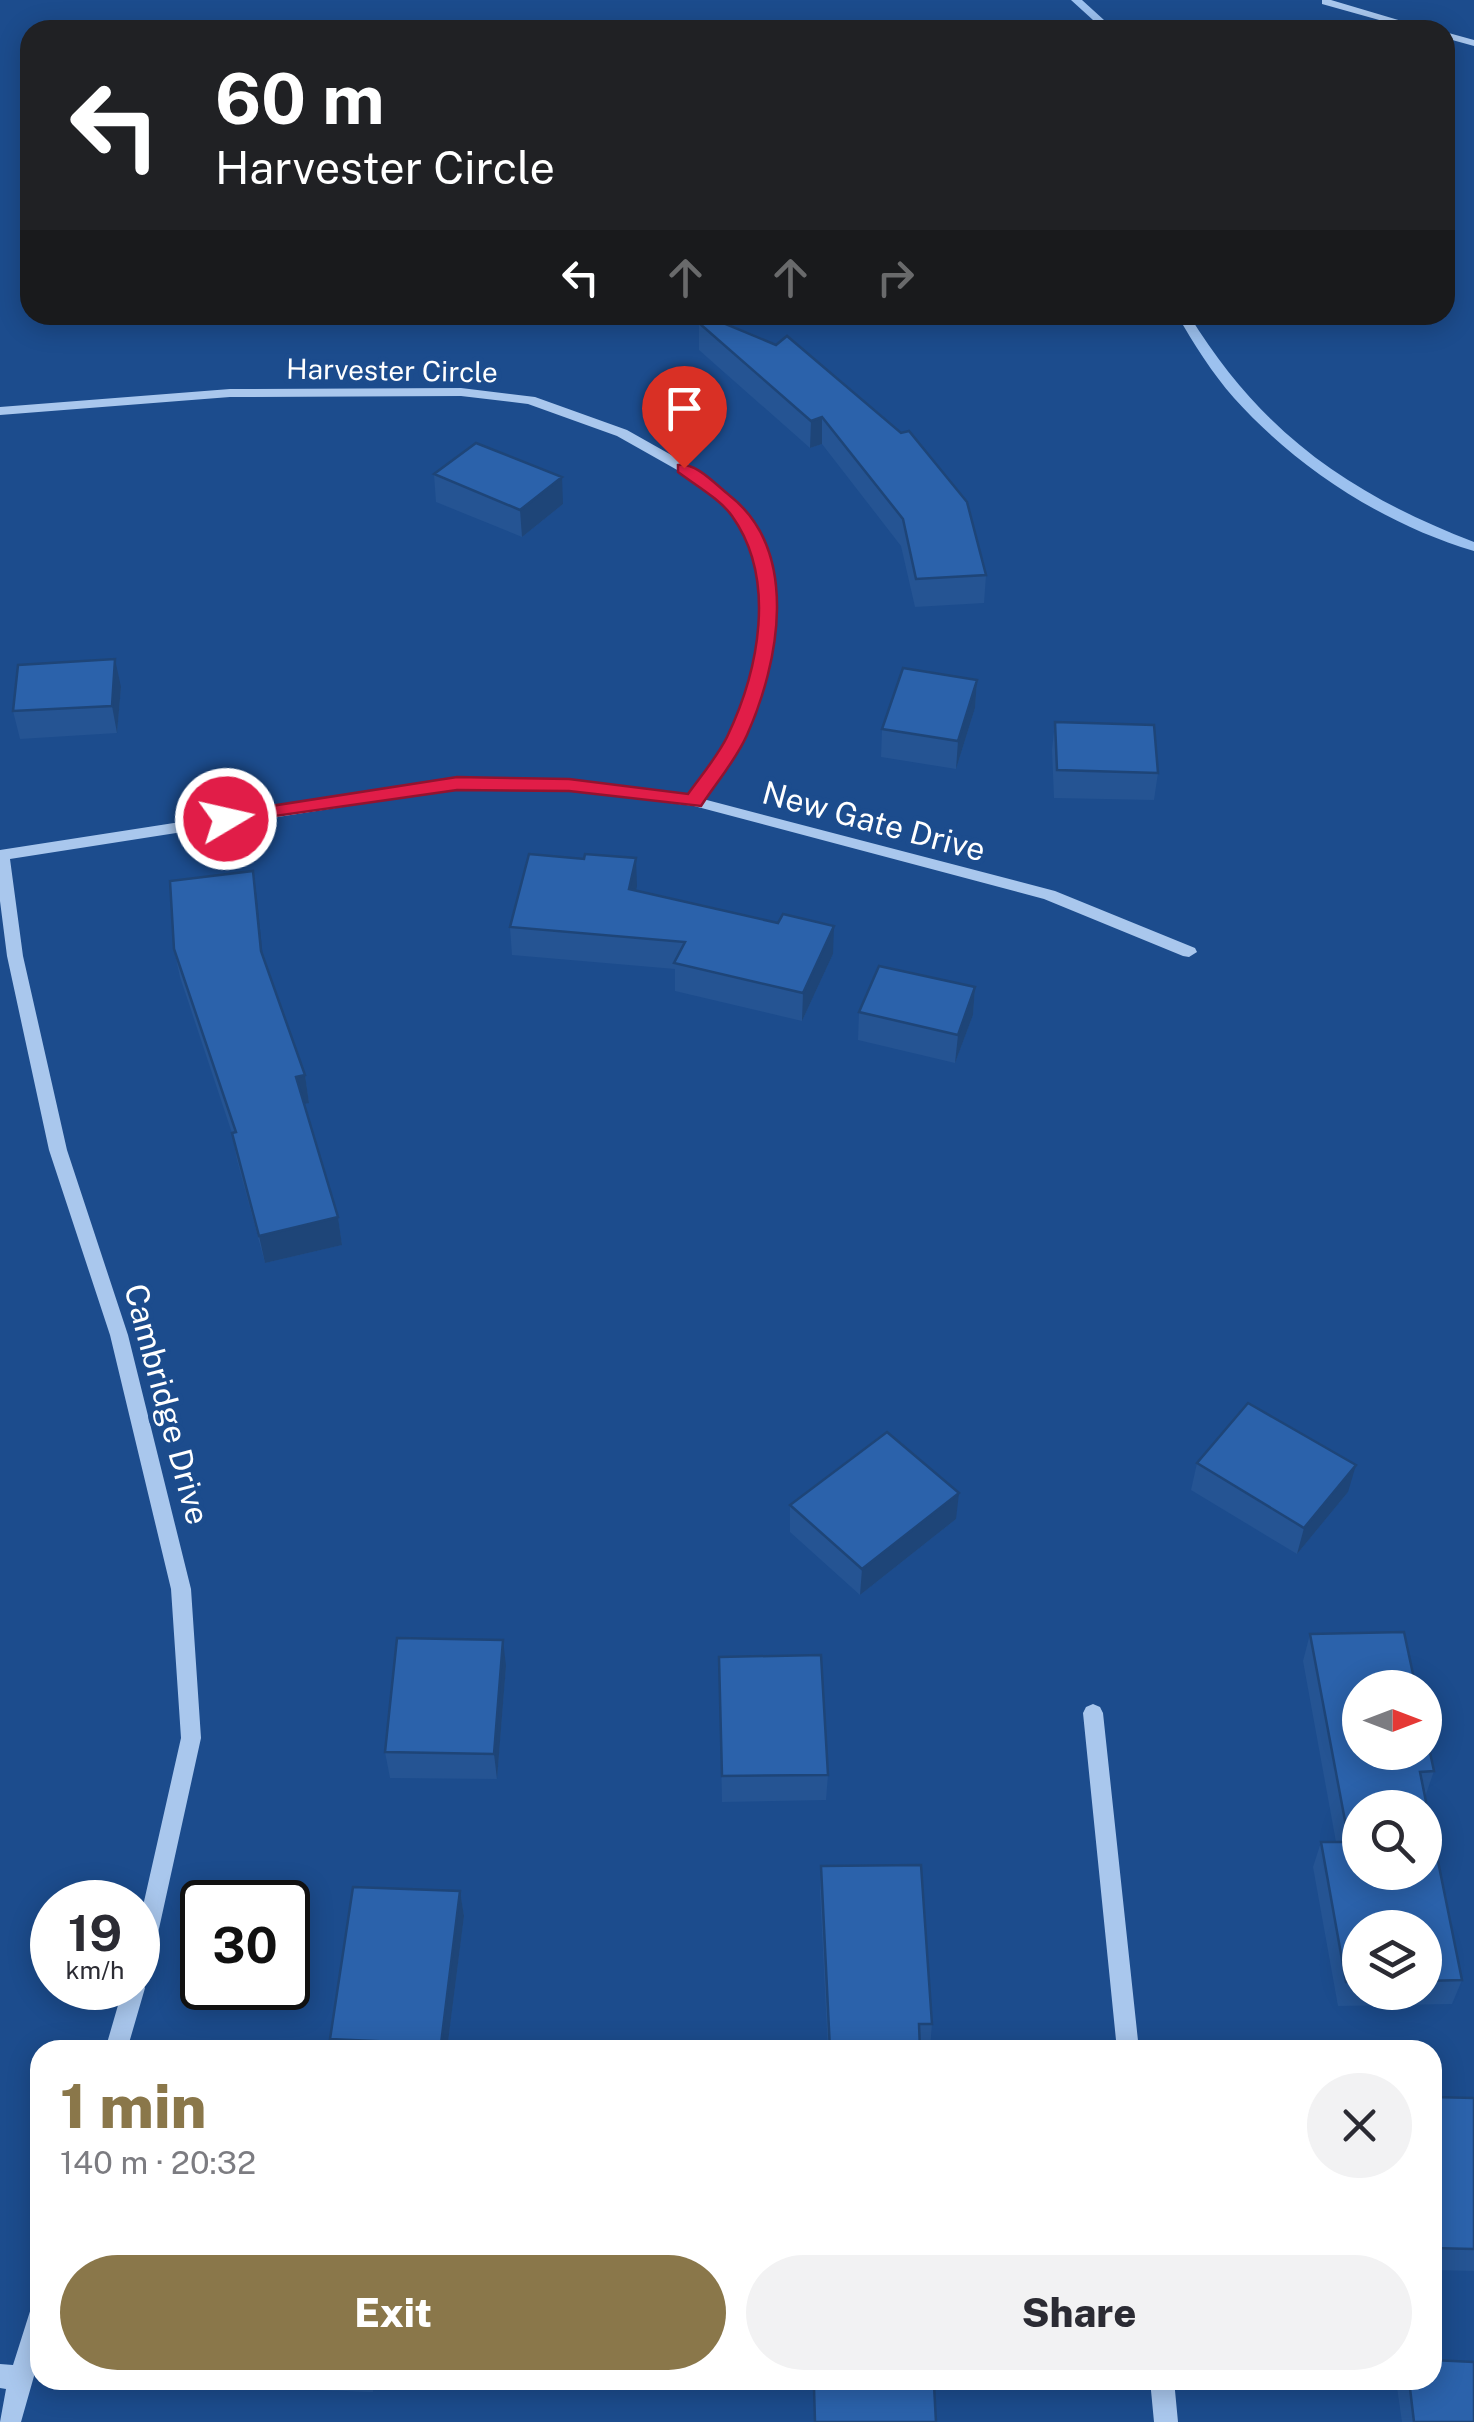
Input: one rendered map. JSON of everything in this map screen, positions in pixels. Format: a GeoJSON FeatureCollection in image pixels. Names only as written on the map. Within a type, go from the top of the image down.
{"type":"FeatureCollection","features":[{"type":"Feature","properties":{"kind":"street"},"geometry":{"type":"LineString","coordinates":[[1326,2],[1391,20]]}},
{"type":"Feature","properties":{"kind":"street","name":"Harvester Circle"},"geometry":{"type":"LineString","coordinates":[[0,410],[230,393],[461,392],[530,400],[622,433],[684,468],[737,510],[764,558],[768,622],[759,678],[736,739],[694,802]]}},
{"type":"Feature","properties":{"kind":"street","name":"New Gate Drive"},"geometry":{"type":"LineString","coordinates":[[1,855],[457,784],[569,785],[694,802],[1048,895],[1190,952]]}},
{"type":"Feature","properties":{"kind":"street","name":"Cambridge Drive"},"geometry":{"type":"LineString","coordinates":[[1,855],[15,956],[58,1150],[119,1335],[181,1589],[191,1738],[159,1880]]}},
{"type":"Feature","properties":{"kind":"street"},"geometry":{"type":"LineString","coordinates":[[1093,1713],[1127,2040]]}},
{"type":"Feature","properties":{"kind":"street"},"geometry":{"type":"LineString","coordinates":[[119,2040],[128,2010]]}},
{"type":"Feature","properties":{"kind":"street"},"geometry":{"type":"LineString","coordinates":[[10,2422],[11,2377],[30,2335]]}},
{"type":"Feature","properties":{"kind":"street"},"geometry":{"type":"LineString","coordinates":[[1163,2390],[1166,2422]]}},
{"type":"Feature","properties":{"kind":"building"},"geometry":{"type":"Polygon","coordinates":[[[701,325],[728,325],[776,345],[787,336],[901,433],[909,431],[967,502],[986,575],[916,579],[903,519],[822,417],[811,421],[701,325]]]}},
{"type":"Feature","properties":{"kind":"building"},"geometry":{"type":"Polygon","coordinates":[[[476,443],[562,477],[520,510],[434,474],[476,443]]]}},
{"type":"Feature","properties":{"kind":"building"},"geometry":{"type":"Polygon","coordinates":[[[115,659],[112,706],[13,711],[18,665],[115,659]]]}},
{"type":"Feature","properties":{"kind":"building"},"geometry":{"type":"Polygon","coordinates":[[[903,668],[977,680],[958,741],[882,729],[903,668]]]}},
{"type":"Feature","properties":{"kind":"building"},"geometry":{"type":"Polygon","coordinates":[[[1055,722],[1154,725],[1158,773],[1057,770],[1055,722]]]}},
{"type":"Feature","properties":{"kind":"building"},"geometry":{"type":"Polygon","coordinates":[[[529,854],[636,858],[629,889],[778,923],[783,914],[834,926],[803,993],[674,963],[685,942],[510,927],[529,854]]]}},
{"type":"Feature","properties":{"kind":"building"},"geometry":{"type":"Polygon","coordinates":[[[253,871],[261,951],[305,1075],[296,1077],[338,1217],[259,1236],[232,1133],[236,1132],[174,949],[170,881],[253,871]]]}},
{"type":"Feature","properties":{"kind":"building"},"geometry":{"type":"Polygon","coordinates":[[[879,966],[975,987],[958,1035],[859,1012],[879,966]]]}},
{"type":"Feature","properties":{"kind":"building"},"geometry":{"type":"Polygon","coordinates":[[[1248,1403],[1356,1465],[1304,1528],[1197,1463],[1248,1403]]]}},
{"type":"Feature","properties":{"kind":"building"},"geometry":{"type":"Polygon","coordinates":[[[887,1432],[959,1493],[862,1569],[790,1505],[887,1432]]]}},
{"type":"Feature","properties":{"kind":"building"},"geometry":{"type":"Polygon","coordinates":[[[1404,1632],[1412,1670],[1342,1670],[1342,1770],[1434,1771],[1420,1772],[1424,1790],[1342,1790],[1342,1805],[1310,1634],[1404,1632]]]}},
{"type":"Feature","properties":{"kind":"building"},"geometry":{"type":"Polygon","coordinates":[[[397,1638],[503,1640],[494,1754],[385,1752],[397,1638]]]}},
{"type":"Feature","properties":{"kind":"building"},"geometry":{"type":"Polygon","coordinates":[[[821,1655],[828,1775],[722,1776],[719,1657],[821,1655]]]}},
{"type":"Feature","properties":{"kind":"building"},"geometry":{"type":"Polygon","coordinates":[[[1321,1842],[1342,1842],[1342,1890],[1442,1890],[1442,1881],[1462,1980],[1442,1981],[1442,1910],[1342,1910],[1342,1960],[1321,1842]]]}},
{"type":"Feature","properties":{"kind":"building"},"geometry":{"type":"Polygon","coordinates":[[[921,1865],[932,2024],[919,2024],[920,2040],[830,2040],[821,1866],[921,1865]]]}},
{"type":"Feature","properties":{"kind":"building"},"geometry":{"type":"Polygon","coordinates":[[[353,1887],[460,1891],[441,2040],[330,2039],[353,1887]]]}},
{"type":"Feature","properties":{"kind":"building"},"geometry":{"type":"Polygon","coordinates":[[[1442,2097],[1474,2098],[1474,2249],[1442,2248],[1442,2097]]]}},
{"type":"Feature","properties":{"kind":"building"},"geometry":{"type":"Polygon","coordinates":[[[1442,2360],[1474,2362],[1474,2422],[1414,2422],[1410,2390],[1442,2390],[1442,2360]]]}},
{"type":"Feature","properties":{"kind":"building"},"geometry":{"type":"Polygon","coordinates":[[[814,2390],[934,2390],[936,2422],[815,2422],[814,2390]]]}},
{"type":"Feature","properties":{"kind":"waterway"},"geometry":{"type":"LineString","coordinates":[[1076,0],[1099,20]]}},
{"type":"Feature","properties":{"kind":"waterway"},"geometry":{"type":"LineString","coordinates":[[1189,325],[1237,393],[1306,458],[1386,509],[1474,547]]}},
{"type":"Feature","properties":{"kind":"route"},"geometry":{"type":"LineString","coordinates":[[226,819],[457,784],[569,785],[694,802],[736,739],[759,678],[768,622],[764,558],[737,510],[684,468]]}}]}
